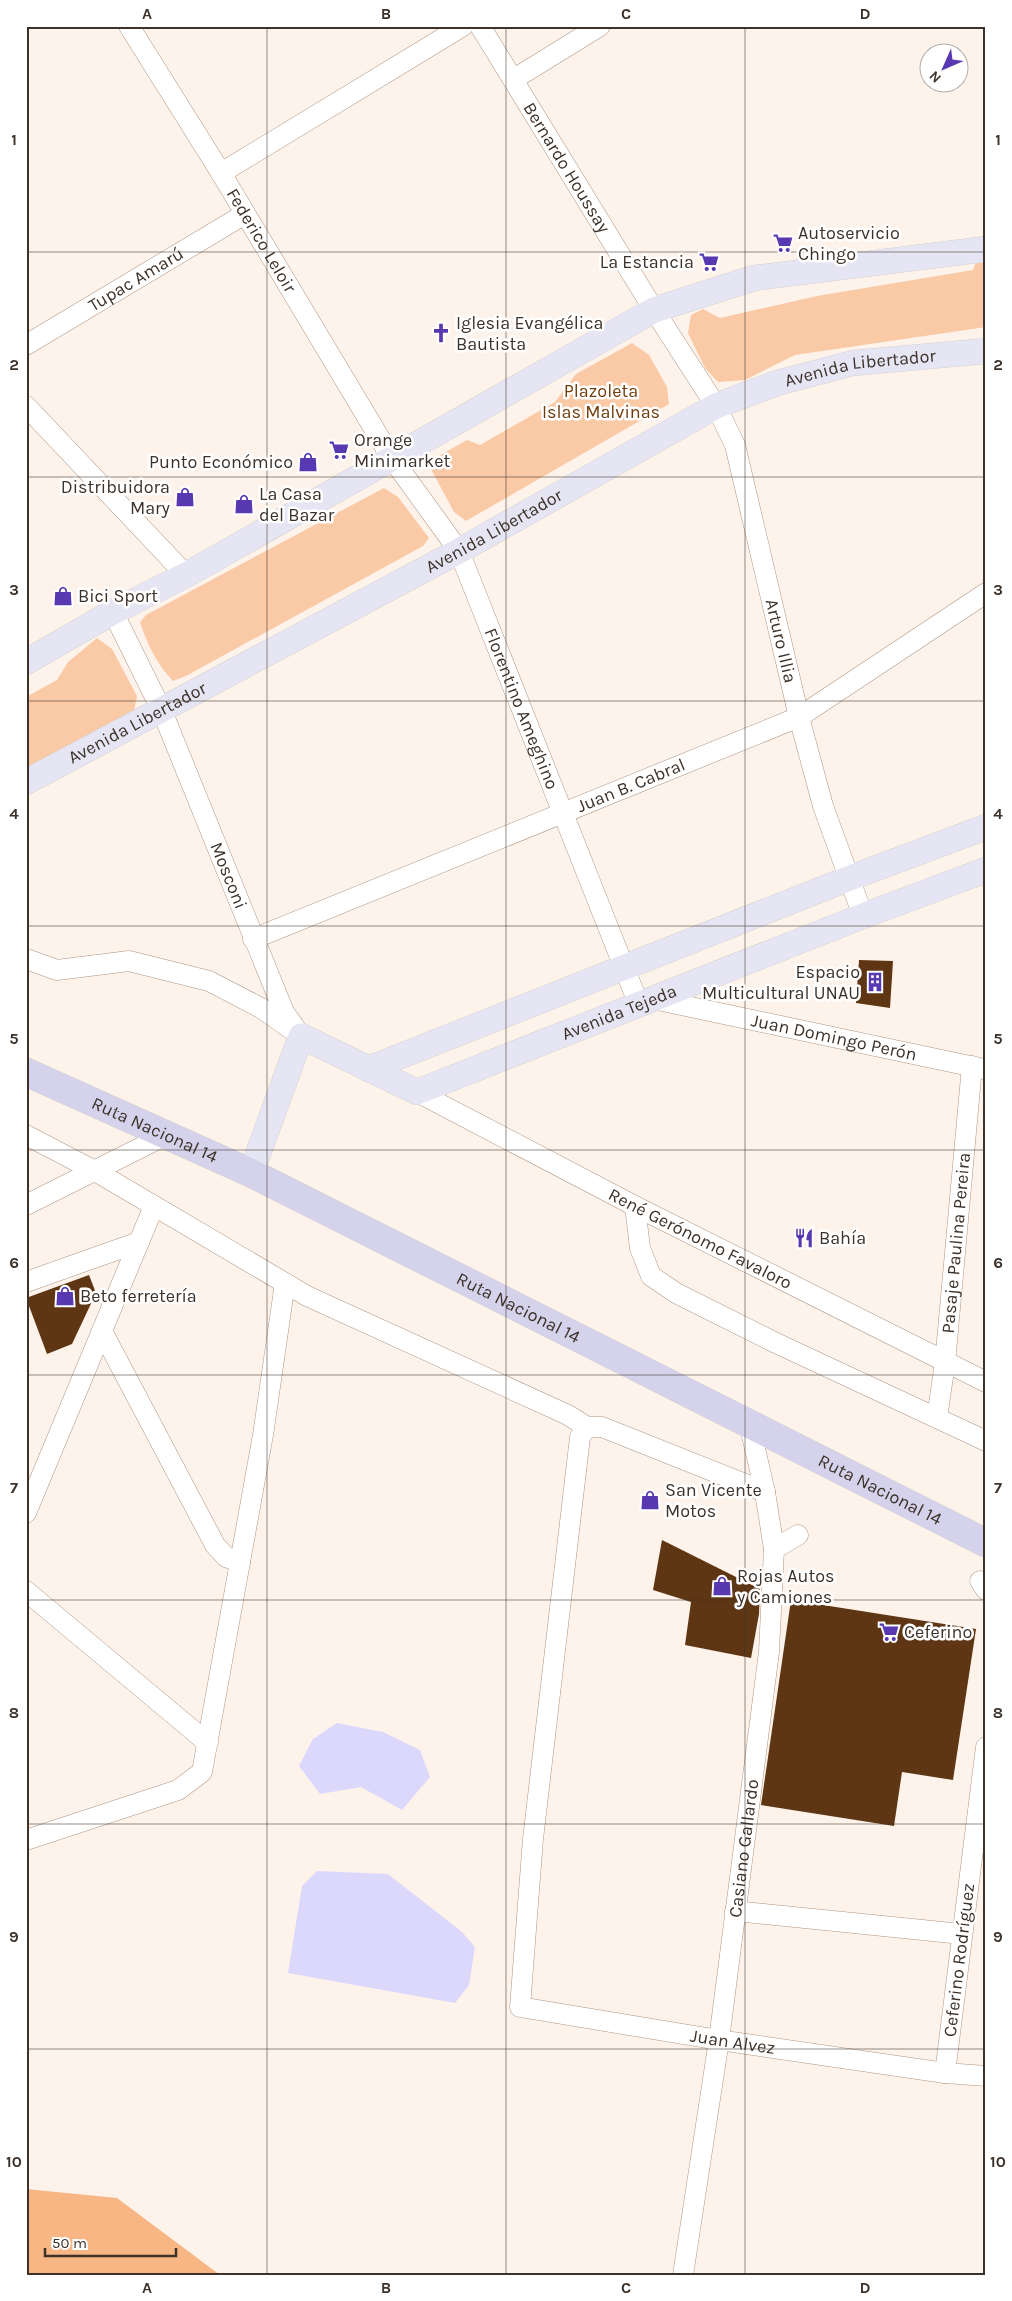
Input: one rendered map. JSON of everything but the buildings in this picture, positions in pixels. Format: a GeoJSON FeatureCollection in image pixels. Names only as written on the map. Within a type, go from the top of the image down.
{"type":"FeatureCollection","features":[{"type":"Feature","properties":{"kind":"highway","name":"Ruta Nacional 14"},"geometry":{"type":"LineString","coordinates":[[33,1078],[251,1173],[986,1543]]}},
{"type":"Feature","properties":{"kind":"main road"},"geometry":{"type":"LineString","coordinates":[[26,662],[113,612],[186,575],[654,310],[754,278],[986,249]]}},
{"type":"Feature","properties":{"kind":"main road","name":"Avenida Libertador"},"geometry":{"type":"LineString","coordinates":[[26,782],[459,551],[716,406],[777,383],[853,363],[986,351]]}},
{"type":"Feature","properties":{"kind":"main road"},"geometry":{"type":"LineString","coordinates":[[368,1068],[624,966],[986,827]]}},
{"type":"Feature","properties":{"kind":"main road","name":"Avenida Tejeda"},"geometry":{"type":"LineString","coordinates":[[417,1092],[863,916],[986,870]]}},
{"type":"Feature","properties":{"kind":"main road"},"geometry":{"type":"LineString","coordinates":[[251,1173],[301,1036],[417,1092]]}},
{"type":"Feature","properties":{"kind":"street","name":"Federico Leloir"},"geometry":{"type":"LineString","coordinates":[[128,26],[221,174],[391,458],[459,551]]}},
{"type":"Feature","properties":{"kind":"street"},"geometry":{"type":"LineString","coordinates":[[221,174],[463,26]]}},
{"type":"Feature","properties":{"kind":"street","name":"Bernardo Houssay"},"geometry":{"type":"LineString","coordinates":[[480,26],[654,310],[716,406]]}},
{"type":"Feature","properties":{"kind":"street"},"geometry":{"type":"LineString","coordinates":[[514,80],[600,26]]}},
{"type":"Feature","properties":{"kind":"street","name":"Tupac Amarú"},"geometry":{"type":"LineString","coordinates":[[26,345],[245,214]]}},
{"type":"Feature","properties":{"kind":"street"},"geometry":{"type":"LineString","coordinates":[[26,406],[186,575]]}},
{"type":"Feature","properties":{"kind":"street","name":"Arturo Illia"},"geometry":{"type":"LineString","coordinates":[[716,406],[735,445],[799,717],[823,806],[863,916]]}},
{"type":"Feature","properties":{"kind":"street","name":"Florentino Ameghino"},"geometry":{"type":"LineString","coordinates":[[459,551],[564,811],[624,966],[646,1002]]}},
{"type":"Feature","properties":{"kind":"street","name":"Juan B. Cabral"},"geometry":{"type":"LineString","coordinates":[[253,939],[799,717],[986,593]]}},
{"type":"Feature","properties":{"kind":"street","name":"Mosconi"},"geometry":{"type":"LineString","coordinates":[[113,612],[162,711],[284,1012],[301,1036]]}},
{"type":"Feature","properties":{"kind":"street"},"geometry":{"type":"LineString","coordinates":[[26,959],[57,970],[129,961],[209,980],[261,1008],[301,1036]]}},
{"type":"Feature","properties":{"kind":"street","name":"Juan Domingo Perón"},"geometry":{"type":"LineString","coordinates":[[646,1002],[979,1068]]}},
{"type":"Feature","properties":{"kind":"street","name":"Pasaje Paulina Pereira"},"geometry":{"type":"LineString","coordinates":[[937,1418],[979,1068]]}},
{"type":"Feature","properties":{"kind":"street","name":"René Gerónomo Favaloro"},"geometry":{"type":"LineString","coordinates":[[417,1092],[635,1206],[986,1382]]}},
{"type":"Feature","properties":{"kind":"street"},"geometry":{"type":"LineString","coordinates":[[26,1135],[95,1171],[307,1296],[568,1415],[587,1427],[602,1427],[765,1492]]}},
{"type":"Feature","properties":{"kind":"street"},"geometry":{"type":"LineString","coordinates":[[26,1205],[166,1135]]}},
{"type":"Feature","properties":{"kind":"street"},"geometry":{"type":"LineString","coordinates":[[26,1513],[154,1206]]}},
{"type":"Feature","properties":{"kind":"street"},"geometry":{"type":"LineString","coordinates":[[635,1206],[640,1248],[651,1276],[676,1293],[986,1440]]}},
{"type":"Feature","properties":{"kind":"street"},"geometry":{"type":"LineString","coordinates":[[26,1282],[139,1242]]}},
{"type":"Feature","properties":{"kind":"street"},"geometry":{"type":"LineString","coordinates":[[26,1840],[178,1790],[202,1772],[263,1435],[285,1283]]}},
{"type":"Feature","properties":{"kind":"street"},"geometry":{"type":"LineString","coordinates":[[102,1331],[215,1545],[226,1557],[240,1562]]}},
{"type":"Feature","properties":{"kind":"street","name":"Casiano Gallardo"},"geometry":{"type":"LineString","coordinates":[[683,2275],[720,2040],[769,1652],[774,1549],[765,1492],[749,1423]]}},
{"type":"Feature","properties":{"kind":"street","name":"Juan Alvez"},"geometry":{"type":"LineString","coordinates":[[587,1427],[580,1437],[546,1721],[533,1839],[520,2007],[720,2040],[945,2073]]}},
{"type":"Feature","properties":{"kind":"street"},"geometry":{"type":"LineString","coordinates":[[774,1549],[798,1535]]}},
{"type":"Feature","properties":{"kind":"street"},"geometry":{"type":"LineString","coordinates":[[26,1591],[208,1742]]}},
{"type":"Feature","properties":{"kind":"street","name":"Ceferino Rodríguez"},"geometry":{"type":"LineString","coordinates":[[945,2073],[986,1747]]}},
{"type":"Feature","properties":{"kind":"street"},"geometry":{"type":"LineString","coordinates":[[735,1911],[962,1934]]}},
{"type":"Feature","properties":{"kind":"street"},"geometry":{"type":"LineString","coordinates":[[945,2073],[986,2076]]}},
{"type":"Feature","properties":{"kind":"green space"},"geometry":{"type":"Polygon","coordinates":[[[986,260],[986,327],[795,355],[745,380],[718,382],[705,368],[688,333],[691,315],[703,309],[720,318],[817,296],[973,270],[976,261],[986,260]]]}},
{"type":"Feature","properties":{"kind":"green space","name":"Plazoleta Islas Malvinas"},"geometry":{"type":"Polygon","coordinates":[[[632,343],[649,355],[667,387],[669,404],[466,521],[454,512],[432,471],[435,458],[467,440],[480,445],[555,402],[576,374],[632,343]]]}},
{"type":"Feature","properties":{"kind":"green space"},"geometry":{"type":"Polygon","coordinates":[[[384,488],[398,497],[429,538],[423,546],[186,676],[173,681],[162,668],[149,646],[140,622],[146,615],[384,488]]]}},
{"type":"Feature","properties":{"kind":"green space"},"geometry":{"type":"Polygon","coordinates":[[[97,638],[112,649],[137,696],[134,711],[26,773],[26,697],[57,680],[68,662],[97,638]]]}},
{"type":"Feature","properties":{"kind":"shaded area"},"geometry":{"type":"Polygon","coordinates":[[[26,2189],[117,2198],[220,2275],[26,2275],[26,2189]]]}},
{"type":"Feature","properties":{"kind":"water"},"geometry":{"type":"Polygon","coordinates":[[[337,1723],[383,1732],[420,1750],[430,1777],[402,1810],[361,1787],[320,1794],[299,1766],[313,1739],[337,1723]]]}},
{"type":"Feature","properties":{"kind":"water"},"geometry":{"type":"Polygon","coordinates":[[[317,1871],[388,1874],[462,1932],[475,1947],[469,1985],[455,2003],[288,1973],[302,1886],[317,1871]]]}},
{"type":"Feature","properties":{"kind":"place","name":"Autoservicio Chingo"},"geometry":{"type":"Point","coordinates":[783,243]}},
{"type":"Feature","properties":{"kind":"place","name":"La Estancia"},"geometry":{"type":"Point","coordinates":[709,262]}},
{"type":"Feature","properties":{"kind":"place","name":"Iglesia Evangélica Bautista"},"geometry":{"type":"Point","coordinates":[441,333]}},
{"type":"Feature","properties":{"kind":"place","name":"Orange Minimarket"},"geometry":{"type":"Point","coordinates":[339,450]}},
{"type":"Feature","properties":{"kind":"place","name":"Punto Económico"},"geometry":{"type":"Point","coordinates":[308,462]}},
{"type":"Feature","properties":{"kind":"place","name":"Distribuidora Mary"},"geometry":{"type":"Point","coordinates":[185,497]}},
{"type":"Feature","properties":{"kind":"place","name":"La Casa del Bazar"},"geometry":{"type":"Point","coordinates":[244,504]}},
{"type":"Feature","properties":{"kind":"place","name":"Bici Sport"},"geometry":{"type":"Point","coordinates":[63,596]}},
{"type":"Feature","properties":{"kind":"place","name":"Espacio Multicultural UNAU"},"geometry":{"type":"Point","coordinates":[875,982]}},
{"type":"Feature","properties":{"kind":"place","name":"Bahía"},"geometry":{"type":"Point","coordinates":[804,1238]}},
{"type":"Feature","properties":{"kind":"place","name":"Beto ferretería"},"geometry":{"type":"Point","coordinates":[65,1296]}},
{"type":"Feature","properties":{"kind":"place","name":"San Vicente Motos"},"geometry":{"type":"Point","coordinates":[650,1500]}},
{"type":"Feature","properties":{"kind":"place","name":"Rojas Autos y Camiones"},"geometry":{"type":"Point","coordinates":[722,1586]}},
{"type":"Feature","properties":{"kind":"place","name":"Ceferino"},"geometry":{"type":"Point","coordinates":[889,1632]}}]}
